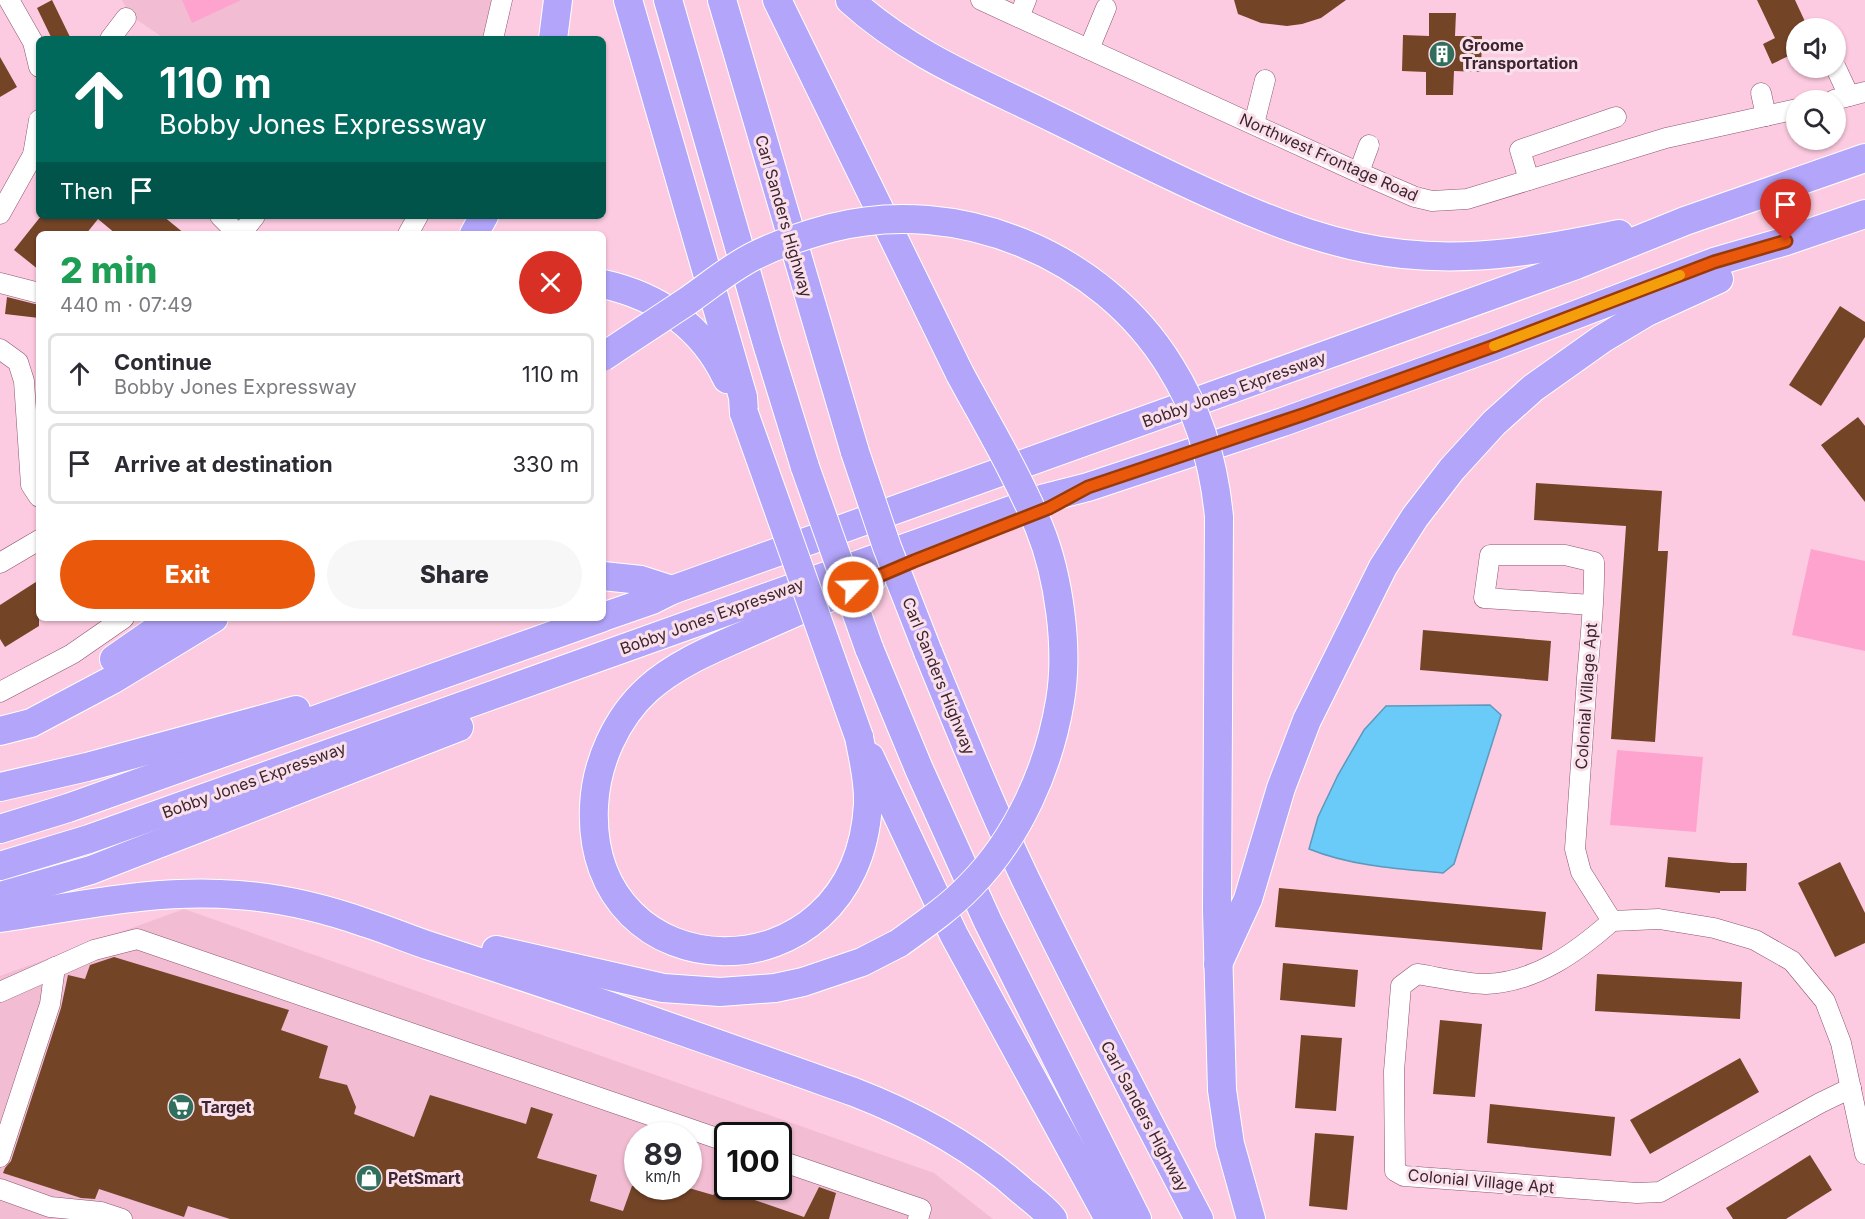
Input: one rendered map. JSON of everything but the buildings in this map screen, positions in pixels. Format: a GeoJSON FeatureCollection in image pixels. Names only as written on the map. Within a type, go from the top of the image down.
{"type":"FeatureCollection","features":[{"type":"Feature","properties":{"kind":"highway"},"geometry":{"type":"LineString","coordinates":[[553,36],[558,0]]}},
{"type":"Feature","properties":{"kind":"highway"},"geometry":{"type":"LineString","coordinates":[[628,0],[743,397],[744,413]]}},
{"type":"Feature","properties":{"kind":"highway"},"geometry":{"type":"LineString","coordinates":[[668,0],[805,467],[869,648],[919,769],[978,900],[1137,1219]]}},
{"type":"Feature","properties":{"kind":"highway","name":"Carl Sanders Highway"},"geometry":{"type":"LineString","coordinates":[[722,0],[855,452],[928,652],[960,731],[1025,876],[1089,1007],[1199,1219]]}},
{"type":"Feature","properties":{"kind":"highway"},"geometry":{"type":"LineString","coordinates":[[428,945],[502,951],[663,988],[720,992],[802,982],[862,962],[899,943],[936,917],[970,886],[1003,845],[1019,820],[1034,789],[1045,759],[1060,701],[1063,650],[1058,596],[1039,528],[960,374],[777,0]]}},
{"type":"Feature","properties":{"kind":"highway"},"geometry":{"type":"LineString","coordinates":[[850,0],[900,40],[964,77],[1168,175],[1269,220],[1319,238],[1403,254],[1484,256],[1539,250],[1685,221]]}},
{"type":"Feature","properties":{"kind":"highway","name":"Bobby Jones Expressway"},"geometry":{"type":"LineString","coordinates":[[606,617],[652,600],[672,590],[1555,273],[1685,221],[1865,158]]}},
{"type":"Feature","properties":{"kind":"highway","name":"Bobby Jones Expressway"},"geometry":{"type":"LineString","coordinates":[[0,866],[89,839],[1045,498],[1088,487],[1294,418],[1494,346],[1714,262],[1786,241],[1865,213]]}},
{"type":"Feature","properties":{"kind":"highway"},"geometry":{"type":"LineString","coordinates":[[606,355],[754,256],[805,236],[857,222],[886,220],[939,221],[993,232],[1056,259],[1102,288],[1155,344],[1179,383],[1204,440],[1212,467],[1219,517],[1218,964],[1222,1090],[1230,1144],[1251,1219]]}},
{"type":"Feature","properties":{"kind":"highway"},"geometry":{"type":"LineString","coordinates":[[1218,964],[1248,899],[1281,788],[1307,720],[1383,567],[1414,517],[1452,469],[1494,423],[1533,388],[1602,339],[1647,312],[1719,279],[1786,241]]}},
{"type":"Feature","properties":{"kind":"highway"},"geometry":{"type":"LineString","coordinates":[[606,285],[654,301],[686,322],[719,361],[744,413],[858,736],[866,774],[868,802],[861,847],[852,871],[817,918],[799,932],[764,948],[722,952],[698,949],[679,943],[648,928],[639,920],[615,893],[598,856],[593,817],[597,776],[603,757],[628,710],[664,675],[704,653],[914,561],[1049,508],[1088,487]]}},
{"type":"Feature","properties":{"kind":"highway"},"geometry":{"type":"LineString","coordinates":[[606,576],[641,580],[672,590]]}},
{"type":"Feature","properties":{"kind":"highway"},"geometry":{"type":"LineString","coordinates":[[3,730],[27,711],[98,670],[169,621]]}},
{"type":"Feature","properties":{"kind":"highway"},"geometry":{"type":"LineString","coordinates":[[3,730],[31,723],[112,680],[209,621]]}},
{"type":"Feature","properties":{"kind":"highway","name":"Bobby Jones Expressway"},"geometry":{"type":"LineString","coordinates":[[0,829],[68,808],[594,621]]}},
{"type":"Feature","properties":{"kind":"highway"},"geometry":{"type":"LineString","coordinates":[[0,896],[91,870],[500,711],[619,649]]}},
{"type":"Feature","properties":{"kind":"highway"},"geometry":{"type":"LineString","coordinates":[[0,787],[87,767],[478,663]]}},
{"type":"Feature","properties":{"kind":"highway"},"geometry":{"type":"LineString","coordinates":[[858,736],[877,769],[954,934],[1108,1219]]}},
{"type":"Feature","properties":{"kind":"highway"},"geometry":{"type":"LineString","coordinates":[[0,918],[155,896],[239,895],[294,903],[354,919],[509,970],[900,1109],[980,1156],[1003,1173],[1053,1219]]}},
{"type":"Feature","properties":{"kind":"street"},"geometry":{"type":"LineString","coordinates":[[9,0],[33,42],[36,54]]}},
{"type":"Feature","properties":{"kind":"street"},"geometry":{"type":"LineString","coordinates":[[494,36],[502,0]]}},
{"type":"Feature","properties":{"kind":"street","name":"Northwest Frontage Road"},"geometry":{"type":"LineString","coordinates":[[981,0],[1022,9],[1089,49],[1415,197],[1432,201],[1467,199],[1666,138],[1786,111]]}},
{"type":"Feature","properties":{"kind":"street"},"geometry":{"type":"LineString","coordinates":[[1089,49],[1106,8]]}},
{"type":"Feature","properties":{"kind":"street"},"geometry":{"type":"LineString","coordinates":[[112,36],[126,18]]}},
{"type":"Feature","properties":{"kind":"street"},"geometry":{"type":"LineString","coordinates":[[1841,78],[1849,96]]}},
{"type":"Feature","properties":{"kind":"street"},"geometry":{"type":"LineString","coordinates":[[1254,124],[1265,81]]}},
{"type":"Feature","properties":{"kind":"street"},"geometry":{"type":"LineString","coordinates":[[1761,93],[1766,116]]}},
{"type":"Feature","properties":{"kind":"street"},"geometry":{"type":"LineString","coordinates":[[1530,180],[1520,150],[1616,117]]}},
{"type":"Feature","properties":{"kind":"street"},"geometry":{"type":"LineString","coordinates":[[1593,125],[1601,157]]}},
{"type":"Feature","properties":{"kind":"street"},"geometry":{"type":"LineString","coordinates":[[1359,172],[1369,146]]}},
{"type":"Feature","properties":{"kind":"street"},"geometry":{"type":"LineString","coordinates":[[0,214],[36,156]]}},
{"type":"Feature","properties":{"kind":"street"},"geometry":{"type":"LineString","coordinates":[[223,219],[236,231]]}},
{"type":"Feature","properties":{"kind":"street"},"geometry":{"type":"LineString","coordinates":[[242,231],[252,219]]}},
{"type":"Feature","properties":{"kind":"street"},"geometry":{"type":"LineString","coordinates":[[0,283],[36,292]]}},
{"type":"Feature","properties":{"kind":"street"},"geometry":{"type":"LineString","coordinates":[[0,349],[18,362],[24,381],[31,485],[36,492]]}},
{"type":"Feature","properties":{"kind":"street"},"geometry":{"type":"LineString","coordinates":[[0,563],[36,542]]}},
{"type":"Feature","properties":{"kind":"street","name":"Colonial Village Apt"},"geometry":{"type":"LineString","coordinates":[[1592,605],[1484,598],[1490,555],[1564,555],[1594,562],[1592,605],[1575,849],[1581,872],[1612,921],[1585,945],[1552,966],[1520,977],[1486,984],[1417,974],[1401,986],[1394,1071],[1395,1171],[1404,1176],[1637,1193],[1660,1192],[1851,1088]]}},
{"type":"Feature","properties":{"kind":"street"},"geometry":{"type":"LineString","coordinates":[[0,692],[72,654],[118,621]]}},
{"type":"Feature","properties":{"kind":"street"},"geometry":{"type":"LineString","coordinates":[[1612,921],[1659,919],[1714,928],[1755,940],[1792,961],[1825,1001],[1841,1043],[1865,1154]]}},
{"type":"Feature","properties":{"kind":"street"},"geometry":{"type":"LineString","coordinates":[[0,992],[94,950],[137,939],[714,1137]]}},
{"type":"Feature","properties":{"kind":"street"},"geometry":{"type":"LineString","coordinates":[[0,1157],[50,1004],[55,967]]}},
{"type":"Feature","properties":{"kind":"street"},"geometry":{"type":"LineString","coordinates":[[792,1165],[921,1209],[918,1219]]}},
{"type":"Feature","properties":{"kind":"street"},"geometry":{"type":"LineString","coordinates":[[0,1189],[50,1207],[101,1212],[122,1219]]}},
{"type":"Feature","properties":{"kind":"shaded area"},"geometry":{"type":"Polygon","coordinates":[[[122,0],[498,0],[493,36],[161,36],[130,15],[122,0]]]}},
{"type":"Feature","properties":{"kind":"shaded area"},"geometry":{"type":"Polygon","coordinates":[[[182,0],[241,0],[192,23],[182,0]]]}},
{"type":"Feature","properties":{"kind":"shaded area"},"geometry":{"type":"Polygon","coordinates":[[[1811,549],[1865,561],[1865,651],[1792,635],[1811,549]]]}},
{"type":"Feature","properties":{"kind":"shaded area"},"geometry":{"type":"Polygon","coordinates":[[[1617,750],[1703,757],[1696,832],[1610,825],[1617,750]]]}},
{"type":"Feature","properties":{"kind":"shaded area"},"geometry":{"type":"Polygon","coordinates":[[[184,909],[789,1122],[714,1122],[714,1200],[792,1200],[792,1123],[934,1173],[993,1219],[0,1219],[0,976],[184,909]]]}},
{"type":"Feature","properties":{"kind":"water"},"geometry":{"type":"Polygon","coordinates":[[[1490,705],[1501,715],[1454,864],[1443,873],[1358,863],[1309,849],[1318,817],[1338,775],[1364,730],[1386,706],[1490,705]]]}},
{"type":"Feature","properties":{"kind":"slow traffic"},"geometry":{"type":"LineString","coordinates":[[1494,346],[1680,275]]}},
{"type":"Feature","properties":{"kind":"place","name":"Groome Transportation"},"geometry":{"type":"Point","coordinates":[1442,54]}},
{"type":"Feature","properties":{"kind":"place","name":"Target"},"geometry":{"type":"Point","coordinates":[181,1107]}},
{"type":"Feature","properties":{"kind":"place","name":"PetSmart"},"geometry":{"type":"Point","coordinates":[369,1178]}},
{"type":"Feature","properties":{"kind":"route"},"geometry":{"type":"LineString","coordinates":[[853,587],[1049,508],[1088,487],[1283,422],[1494,346],[1714,262],[1786,241]]}}]}
